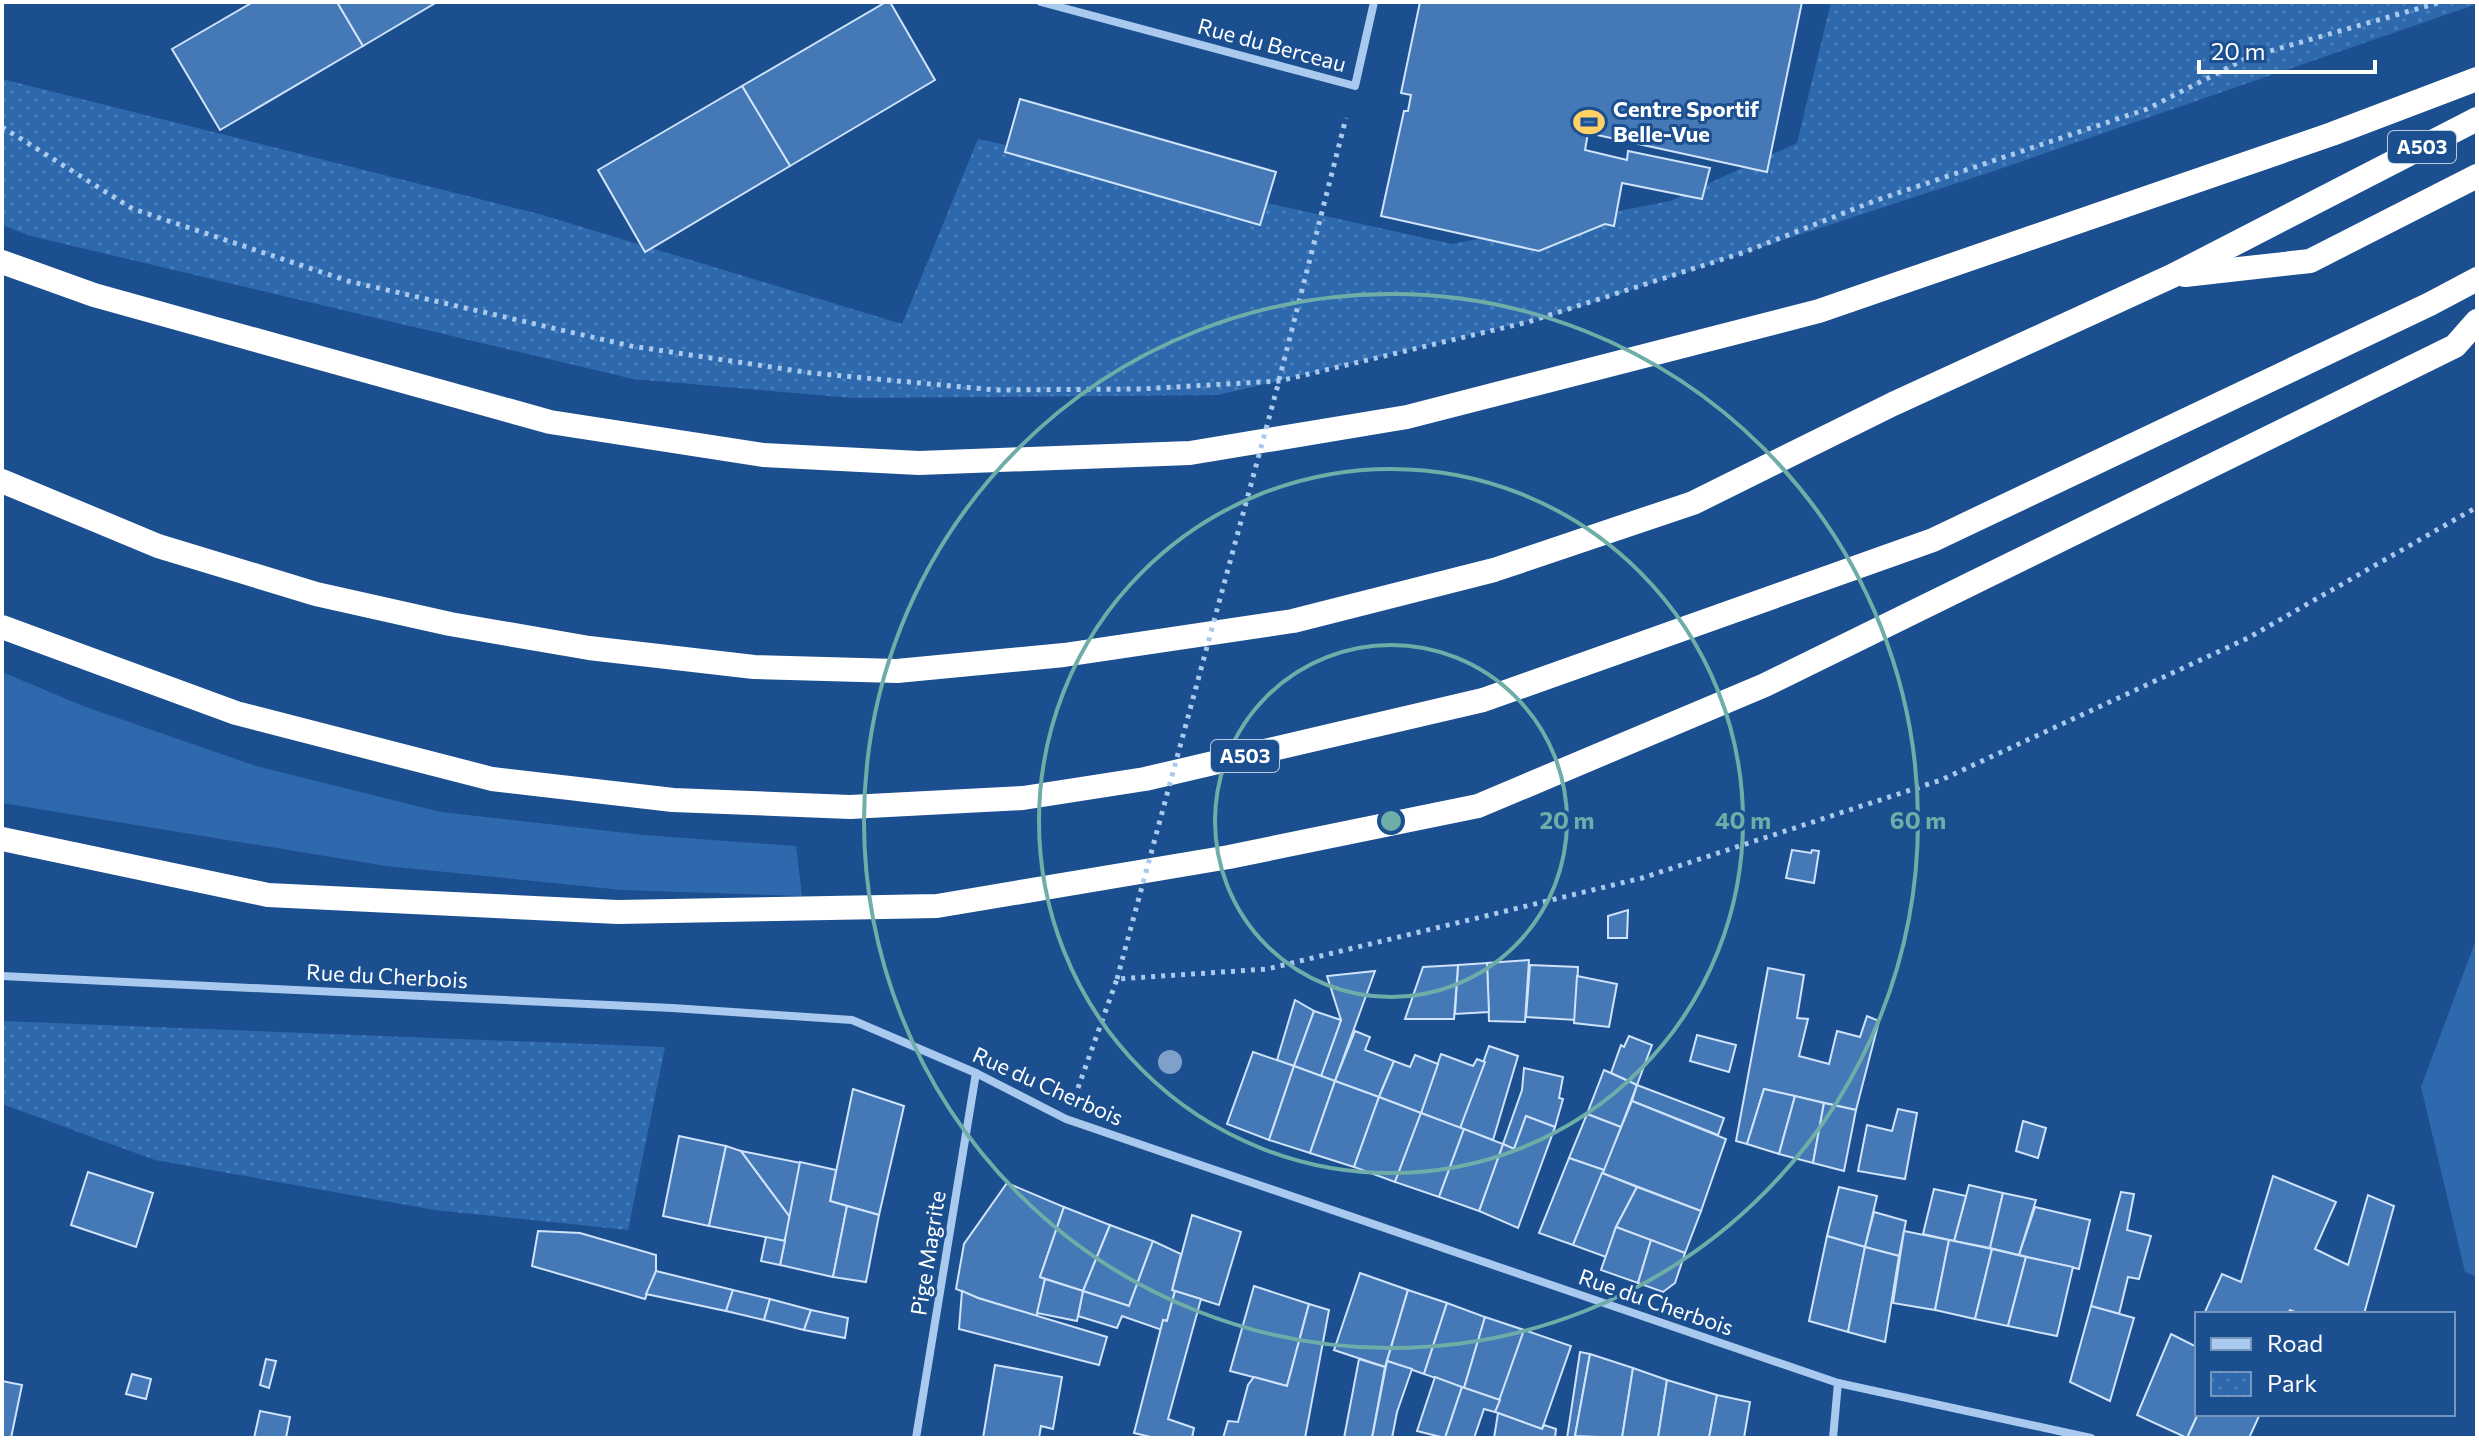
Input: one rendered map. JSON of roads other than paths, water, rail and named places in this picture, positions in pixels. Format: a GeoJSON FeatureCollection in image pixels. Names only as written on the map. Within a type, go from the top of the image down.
{"type":"FeatureCollection","features":[{"type":"Feature","properties":{"kind":"highway"},"geometry":{"type":"LineString","coordinates":[[2,262],[94,295],[550,422],[763,455],[919,463],[1190,453],[1407,417],[1819,311],[2332,134],[2477,79]]}},
{"type":"Feature","properties":{"kind":"highway","name":"A503"},"geometry":{"type":"LineString","coordinates":[[2,481],[158,546],[316,594],[450,624],[589,648],[754,667],[912,670],[1064,655],[1293,621],[1494,570],[1693,503],[1893,404],[2172,276],[2477,119]]}},
{"type":"Feature","properties":{"kind":"highway"},"geometry":{"type":"LineString","coordinates":[[2172,276],[2310,261],[2477,176]]}},
{"type":"Feature","properties":{"kind":"highway","name":"A503"},"geometry":{"type":"LineString","coordinates":[[2,627],[236,713],[492,779],[673,800],[850,807],[1023,798],[1145,779],[1483,700],[1918,546],[2416,311],[2477,279]]}},
{"type":"Feature","properties":{"kind":"highway"},"geometry":{"type":"LineString","coordinates":[[2,839],[268,895],[634,912],[937,906],[1229,857],[1416,819],[1478,806],[1765,685],[2455,346],[2477,321]]}},
{"type":"Feature","properties":{"kind":"street","name":"Rue du Berceau"},"geometry":{"type":"LineString","coordinates":[[1041,2],[1355,86],[1374,2]]}},
{"type":"Feature","properties":{"kind":"street","name":"Rue du Cherbois"},"geometry":{"type":"LineString","coordinates":[[2,976],[672,1008],[852,1020],[976,1073],[1066,1119],[1838,1383],[2091,1438]]}},
{"type":"Feature","properties":{"kind":"street","name":"Pige Magrite"},"geometry":{"type":"LineString","coordinates":[[916,1438],[976,1073]]}},
{"type":"Feature","properties":{"kind":"street"},"geometry":{"type":"LineString","coordinates":[[1833,1438],[1838,1383]]}},
{"type":"Feature","properties":{"kind":"place","name":"Centre Sportif Belle-Vue"},"geometry":{"type":"Point","coordinates":[1589,122]}}]}
